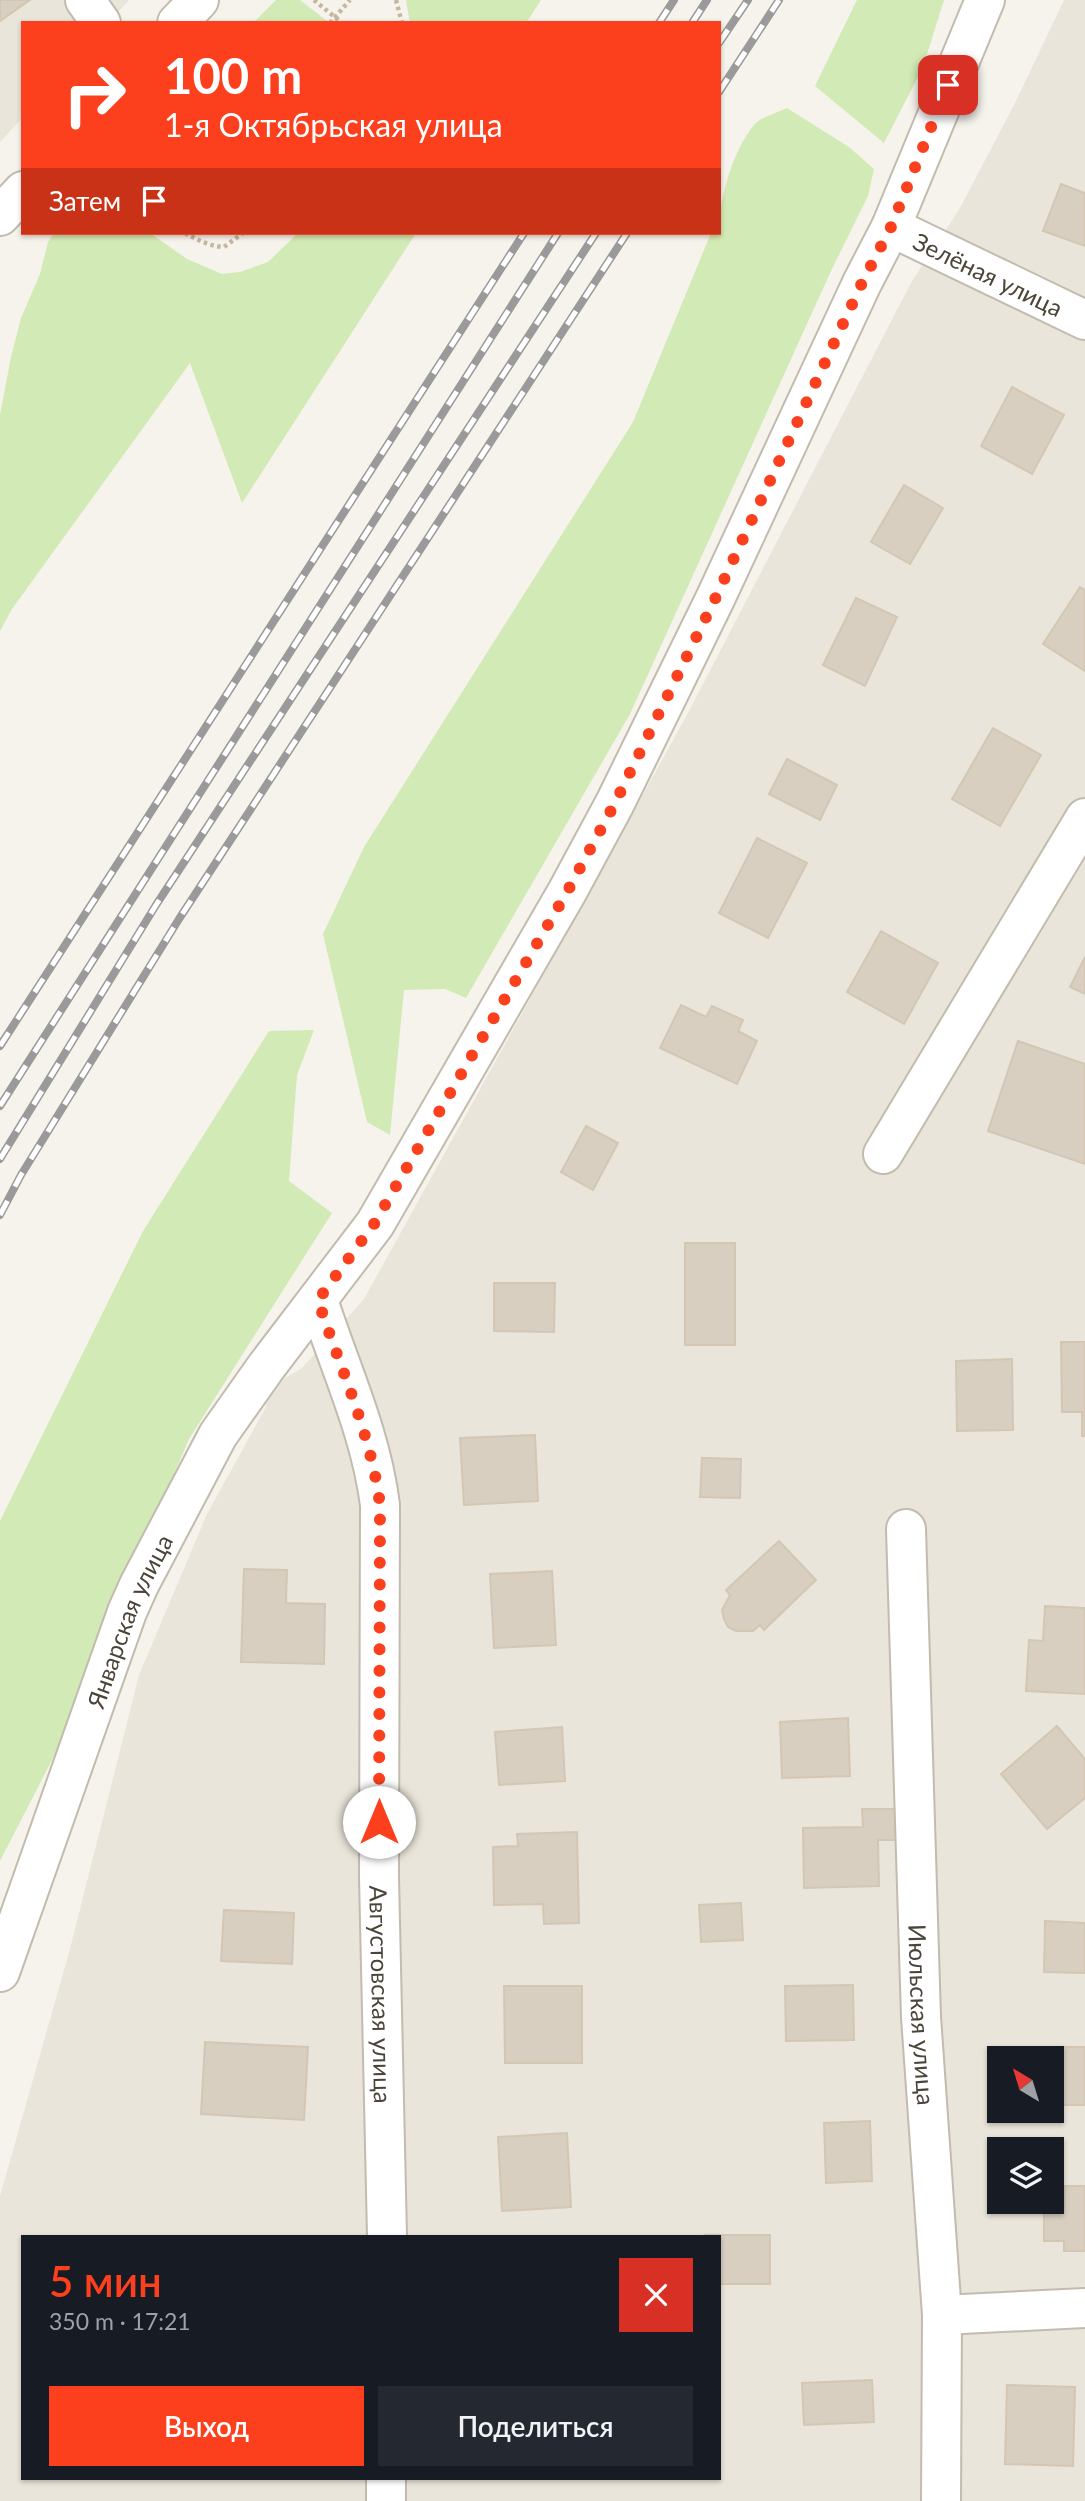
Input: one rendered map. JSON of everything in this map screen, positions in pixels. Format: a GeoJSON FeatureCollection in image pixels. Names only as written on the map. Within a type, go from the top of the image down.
{"type":"FeatureCollection","features":[{"type":"Feature","properties":{"kind":"street"},"geometry":{"type":"LineString","coordinates":[[85,0],[100,21]]}},
{"type":"Feature","properties":{"kind":"street"},"geometry":{"type":"LineString","coordinates":[[179,21],[198,0]]}},
{"type":"Feature","properties":{"kind":"street","name":"Январская улица"},"geometry":{"type":"LineString","coordinates":[[0,1972],[127,1612],[139,1585],[218,1435],[265,1367],[318,1300],[381,1212],[609,815],[715,599],[862,283],[891,227],[985,0]]}},
{"type":"Feature","properties":{"kind":"street","name":"Зелёная улица"},"geometry":{"type":"LineString","coordinates":[[891,227],[1085,320]]}},
{"type":"Feature","properties":{"kind":"street"},"geometry":{"type":"LineString","coordinates":[[883,1154],[1085,818]]}},
{"type":"Feature","properties":{"kind":"street","name":"Августовская улица"},"geometry":{"type":"LineString","coordinates":[[318,1300],[356,1403],[372,1461],[380,1505],[379,1877],[387,2235]]}},
{"type":"Feature","properties":{"kind":"street","name":"Июльская улица"},"geometry":{"type":"LineString","coordinates":[[906,1529],[921,2017],[942,2315],[941,2501]]}},
{"type":"Feature","properties":{"kind":"street"},"geometry":{"type":"LineString","coordinates":[[942,2315],[1085,2308]]}},
{"type":"Feature","properties":{"kind":"street"},"geometry":{"type":"LineString","coordinates":[[386,2480],[386,2501]]}},
{"type":"Feature","properties":{"kind":"path"},"geometry":{"type":"LineString","coordinates":[[314,0],[340,21]]}},
{"type":"Feature","properties":{"kind":"path"},"geometry":{"type":"LineString","coordinates":[[331,21],[350,0]]}},
{"type":"Feature","properties":{"kind":"path"},"geometry":{"type":"LineString","coordinates":[[396,0],[401,21]]}},
{"type":"Feature","properties":{"kind":"path"},"geometry":{"type":"LineString","coordinates":[[189,235],[199,241],[224,247],[240,235]]}},
{"type":"Feature","properties":{"kind":"shaded area"},"geometry":{"type":"Polygon","coordinates":[[[0,0],[129,0],[110,21],[21,21],[21,119],[0,142],[0,0]]]}},
{"type":"Feature","properties":{"kind":"shaded area"},"geometry":{"type":"Polygon","coordinates":[[[1064,0],[1085,0],[1085,2501],[0,2501],[0,2196],[70,1949],[139,1675],[207,1514],[266,1407],[268,1388],[302,1368],[364,1299],[688,713],[912,281],[960,208],[1015,103],[1064,0]]]}},
{"type":"Feature","properties":{"kind":"green space"},"geometry":{"type":"Polygon","coordinates":[[[276,0],[300,0],[327,21],[255,21],[276,0]]]}},
{"type":"Feature","properties":{"kind":"green space"},"geometry":{"type":"Polygon","coordinates":[[[406,0],[541,0],[527,21],[410,21],[406,0]]]}},
{"type":"Feature","properties":{"kind":"green space"},"geometry":{"type":"Polygon","coordinates":[[[857,0],[944,0],[923,67],[884,143],[815,86],[857,0]]]}},
{"type":"Feature","properties":{"kind":"green space"},"geometry":{"type":"Polygon","coordinates":[[[787,108],[849,147],[874,169],[868,196],[831,271],[630,714],[466,998],[445,989],[404,990],[390,1135],[367,1122],[323,934],[364,847],[633,422],[710,235],[721,235],[721,206],[728,176],[739,148],[760,120],[787,108]]]}},
{"type":"Feature","properties":{"kind":"green space"},"geometry":{"type":"Polygon","coordinates":[[[53,235],[153,235],[187,259],[222,274],[240,272],[268,262],[296,235],[415,235],[242,503],[190,363],[12,609],[0,631],[0,415],[21,318],[40,274],[48,242],[53,235]]]}},
{"type":"Feature","properties":{"kind":"green space"},"geometry":{"type":"Polygon","coordinates":[[[314,1030],[297,1075],[289,1181],[332,1213],[189,1439],[52,1760],[0,1861],[0,1521],[143,1231],[269,1031],[314,1030]]]}},
{"type":"Feature","properties":{"kind":"building"},"geometry":{"type":"Polygon","coordinates":[[[0,0],[30,0],[0,21],[0,0]]]}},
{"type":"Feature","properties":{"kind":"building"},"geometry":{"type":"Polygon","coordinates":[[[1061,184],[1085,193],[1085,246],[1043,231],[1061,184]]]}},
{"type":"Feature","properties":{"kind":"building"},"geometry":{"type":"Polygon","coordinates":[[[1012,387],[1064,415],[1032,474],[981,446],[1012,387]]]}},
{"type":"Feature","properties":{"kind":"building"},"geometry":{"type":"Polygon","coordinates":[[[904,485],[943,508],[910,564],[871,542],[904,485]]]}},
{"type":"Feature","properties":{"kind":"building"},"geometry":{"type":"Polygon","coordinates":[[[1080,587],[1085,590],[1085,671],[1043,644],[1080,587]]]}},
{"type":"Feature","properties":{"kind":"building"},"geometry":{"type":"Polygon","coordinates":[[[856,598],[897,617],[865,686],[823,665],[856,598]]]}},
{"type":"Feature","properties":{"kind":"building"},"geometry":{"type":"Polygon","coordinates":[[[993,728],[1041,755],[1000,826],[952,799],[993,728]]]}},
{"type":"Feature","properties":{"kind":"building"},"geometry":{"type":"Polygon","coordinates":[[[787,759],[837,785],[820,820],[769,794],[787,759]]]}},
{"type":"Feature","properties":{"kind":"building"},"geometry":{"type":"Polygon","coordinates":[[[757,838],[807,863],[768,938],[719,913],[757,838]]]}},
{"type":"Feature","properties":{"kind":"building"},"geometry":{"type":"Polygon","coordinates":[[[881,931],[938,963],[904,1024],[847,992],[881,931]]]}},
{"type":"Feature","properties":{"kind":"building"},"geometry":{"type":"Polygon","coordinates":[[[1085,957],[1085,994],[1070,987],[1085,957]]]}},
{"type":"Feature","properties":{"kind":"building"},"geometry":{"type":"Polygon","coordinates":[[[681,1005],[706,1017],[712,1006],[743,1020],[738,1031],[757,1041],[737,1084],[660,1048],[681,1005]]]}},
{"type":"Feature","properties":{"kind":"building"},"geometry":{"type":"Polygon","coordinates":[[[1018,1041],[1085,1064],[1085,1164],[988,1131],[1018,1041]]]}},
{"type":"Feature","properties":{"kind":"building"},"geometry":{"type":"Polygon","coordinates":[[[586,1126],[618,1143],[593,1190],[561,1172],[586,1126]]]}},
{"type":"Feature","properties":{"kind":"building"},"geometry":{"type":"Polygon","coordinates":[[[685,1243],[735,1243],[735,1345],[685,1345],[685,1243]]]}},
{"type":"Feature","properties":{"kind":"building"},"geometry":{"type":"Polygon","coordinates":[[[494,1283],[555,1283],[554,1332],[494,1331],[494,1283]]]}},
{"type":"Feature","properties":{"kind":"building"},"geometry":{"type":"Polygon","coordinates":[[[1061,1342],[1085,1342],[1085,1436],[1082,1436],[1082,1412],[1062,1412],[1061,1342]]]}},
{"type":"Feature","properties":{"kind":"building"},"geometry":{"type":"Polygon","coordinates":[[[1012,1359],[1013,1430],[957,1431],[956,1361],[1012,1359]]]}},
{"type":"Feature","properties":{"kind":"building"},"geometry":{"type":"Polygon","coordinates":[[[535,1435],[538,1501],[464,1505],[460,1438],[535,1435]]]}},
{"type":"Feature","properties":{"kind":"building"},"geometry":{"type":"Polygon","coordinates":[[[702,1458],[741,1459],[740,1498],[700,1497],[702,1458]]]}},
{"type":"Feature","properties":{"kind":"building"},"geometry":{"type":"Polygon","coordinates":[[[779,1541],[816,1580],[764,1630],[760,1625],[753,1631],[736,1631],[728,1627],[722,1610],[730,1595],[726,1590],[779,1541]]]}},
{"type":"Feature","properties":{"kind":"building"},"geometry":{"type":"Polygon","coordinates":[[[244,1569],[287,1570],[286,1603],[325,1604],[324,1664],[241,1662],[244,1569]]]}},
{"type":"Feature","properties":{"kind":"building"},"geometry":{"type":"Polygon","coordinates":[[[552,1571],[556,1645],[494,1648],[490,1574],[552,1571]]]}},
{"type":"Feature","properties":{"kind":"building"},"geometry":{"type":"Polygon","coordinates":[[[1045,1606],[1085,1608],[1085,1694],[1026,1691],[1029,1640],[1043,1641],[1045,1606]]]}},
{"type":"Feature","properties":{"kind":"building"},"geometry":{"type":"Polygon","coordinates":[[[848,1718],[850,1776],[782,1778],[780,1722],[848,1718]]]}},
{"type":"Feature","properties":{"kind":"building"},"geometry":{"type":"Polygon","coordinates":[[[1057,1726],[1085,1759],[1085,1798],[1047,1829],[1001,1774],[1057,1726]]]}},
{"type":"Feature","properties":{"kind":"building"},"geometry":{"type":"Polygon","coordinates":[[[562,1727],[565,1781],[499,1785],[495,1732],[562,1727]]]}},
{"type":"Feature","properties":{"kind":"building"},"geometry":{"type":"Polygon","coordinates":[[[862,1809],[903,1809],[903,1840],[878,1840],[879,1886],[804,1888],[803,1828],[863,1827],[862,1809]]]}},
{"type":"Feature","properties":{"kind":"building"},"geometry":{"type":"Polygon","coordinates":[[[577,1832],[579,1923],[544,1924],[543,1904],[494,1905],[493,1847],[518,1846],[517,1834],[577,1832]]]}},
{"type":"Feature","properties":{"kind":"building"},"geometry":{"type":"Polygon","coordinates":[[[741,1903],[743,1940],[701,1942],[699,1905],[741,1903]]]}},
{"type":"Feature","properties":{"kind":"building"},"geometry":{"type":"Polygon","coordinates":[[[224,1910],[294,1913],[292,1964],[221,1961],[224,1910]]]}},
{"type":"Feature","properties":{"kind":"building"},"geometry":{"type":"Polygon","coordinates":[[[1045,1921],[1085,1923],[1085,1973],[1044,1972],[1045,1921]]]}},
{"type":"Feature","properties":{"kind":"building"},"geometry":{"type":"Polygon","coordinates":[[[853,1985],[854,2040],[786,2041],[785,1986],[853,1985]]]}},
{"type":"Feature","properties":{"kind":"building"},"geometry":{"type":"Polygon","coordinates":[[[504,1986],[582,1986],[582,2063],[505,2063],[504,1986]]]}},
{"type":"Feature","properties":{"kind":"building"},"geometry":{"type":"Polygon","coordinates":[[[205,2042],[308,2047],[304,2120],[201,2114],[205,2042]]]}},
{"type":"Feature","properties":{"kind":"building"},"geometry":{"type":"Polygon","coordinates":[[[1064,2047],[1085,2047],[1085,2105],[1064,2105],[1064,2047]]]}},
{"type":"Feature","properties":{"kind":"building"},"geometry":{"type":"Polygon","coordinates":[[[870,2121],[872,2181],[826,2183],[824,2123],[870,2121]]]}},
{"type":"Feature","properties":{"kind":"building"},"geometry":{"type":"Polygon","coordinates":[[[567,2133],[571,2207],[502,2211],[498,2137],[567,2133]]]}},
{"type":"Feature","properties":{"kind":"building"},"geometry":{"type":"Polygon","coordinates":[[[1064,2186],[1085,2186],[1085,2251],[1064,2251],[1064,2241],[1044,2241],[1044,2214],[1064,2214],[1064,2186]]]}},
{"type":"Feature","properties":{"kind":"building"},"geometry":{"type":"Polygon","coordinates":[[[721,2235],[770,2235],[770,2284],[721,2284],[721,2235]]]}},
{"type":"Feature","properties":{"kind":"building"},"geometry":{"type":"Polygon","coordinates":[[[872,2380],[874,2422],[804,2425],[802,2383],[872,2380]]]}},
{"type":"Feature","properties":{"kind":"building"},"geometry":{"type":"Polygon","coordinates":[[[1007,2385],[1075,2387],[1073,2466],[1005,2464],[1007,2385]]]}},
{"type":"Feature","properties":{"kind":"railway"},"geometry":{"type":"LineString","coordinates":[[660,21],[674,0]]}},
{"type":"Feature","properties":{"kind":"railway"},"geometry":{"type":"LineString","coordinates":[[693,21],[707,0]]}},
{"type":"Feature","properties":{"kind":"railway"},"geometry":{"type":"LineString","coordinates":[[721,40],[748,0]]}},
{"type":"Feature","properties":{"kind":"railway"},"geometry":{"type":"LineString","coordinates":[[721,89],[779,0]]}},
{"type":"Feature","properties":{"kind":"railway"},"geometry":{"type":"LineString","coordinates":[[0,1046],[523,235]]}},
{"type":"Feature","properties":{"kind":"railway"},"geometry":{"type":"LineString","coordinates":[[0,1106],[557,235]]}},
{"type":"Feature","properties":{"kind":"railway"},"geometry":{"type":"LineString","coordinates":[[0,1159],[156,905],[595,235]]}},
{"type":"Feature","properties":{"kind":"railway"},"geometry":{"type":"LineString","coordinates":[[0,1215],[21,1175],[179,919],[626,235]]}},
{"type":"Feature","properties":{"kind":"route"},"geometry":{"type":"LineString","coordinates":[[379,1822],[380,1505],[377,1481],[356,1403],[318,1300],[374,1224],[567,892],[615,803],[891,227],[948,85]]}}]}
